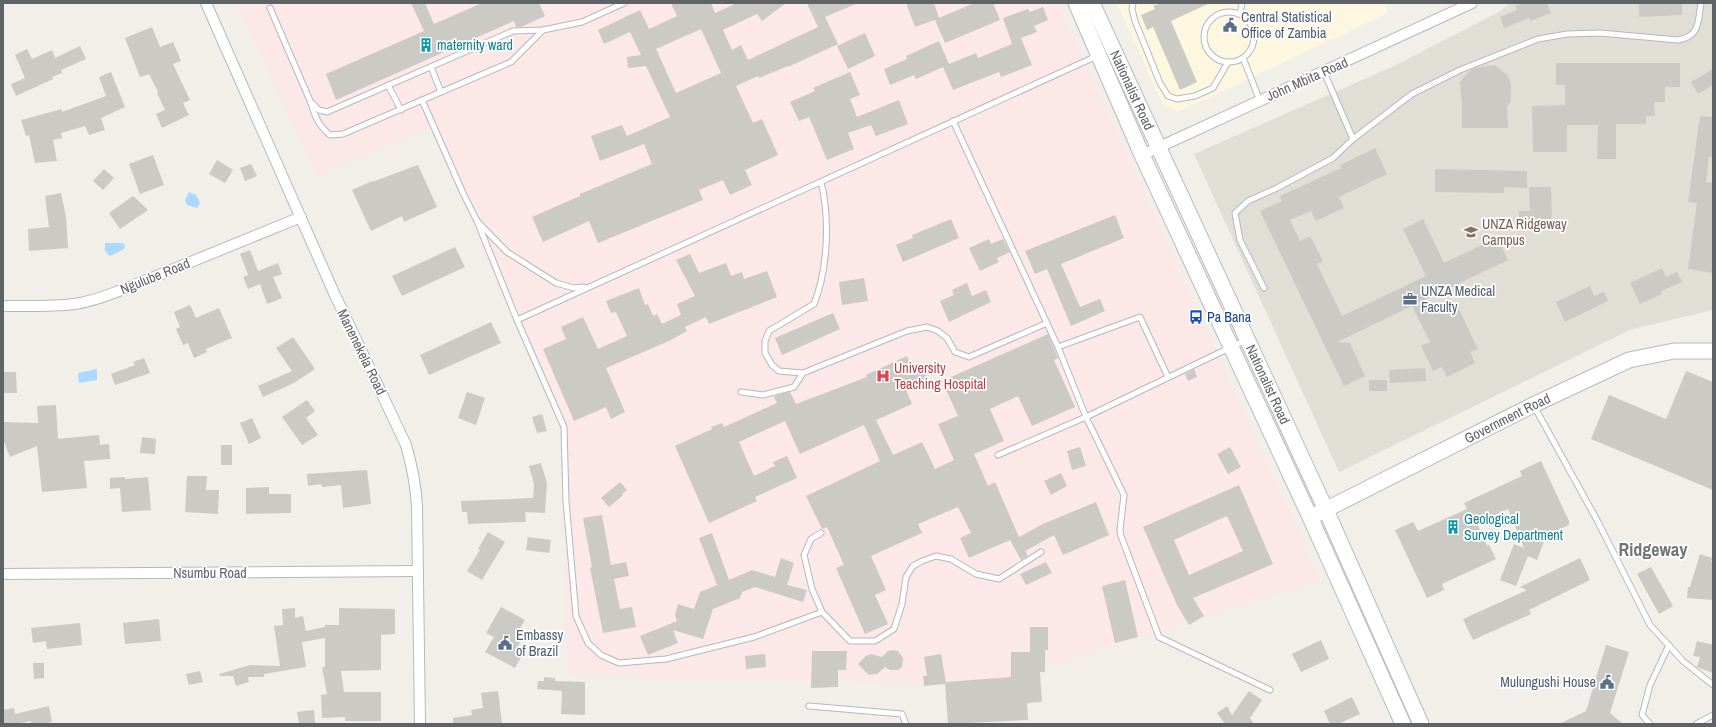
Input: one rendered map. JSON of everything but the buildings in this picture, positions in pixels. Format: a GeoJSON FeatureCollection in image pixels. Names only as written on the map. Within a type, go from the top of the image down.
{"type":"FeatureCollection","features":[{"type":"Feature","properties":{"kind":"main road","name":"Nationalist Road"},"geometry":{"type":"LineString","coordinates":[[1076,3],[1097,56],[1310,517],[1402,724]]}},
{"type":"Feature","properties":{"kind":"main road","name":"Nationalist Road"},"geometry":{"type":"LineString","coordinates":[[1092,3],[1326,510],[1421,724]]}},
{"type":"Feature","properties":{"kind":"main road","name":"Government Road"},"geometry":{"type":"LineString","coordinates":[[1310,517],[1533,405],[1629,360],[1674,351],[1713,351]]}},
{"type":"Feature","properties":{"kind":"street","name":"Manenekela Road"},"geometry":{"type":"LineString","coordinates":[[206,3],[334,293],[406,445],[416,484],[420,724]]}},
{"type":"Feature","properties":{"kind":"street","name":"John Mbita Road"},"geometry":{"type":"LineString","coordinates":[[1142,155],[1472,3]]}},
{"type":"Feature","properties":{"kind":"street","name":"Ngulube Road"},"geometry":{"type":"LineString","coordinates":[[3,306],[75,304],[102,297],[301,217]]}},
{"type":"Feature","properties":{"kind":"street","name":"Nsumbu Road"},"geometry":{"type":"LineString","coordinates":[[3,574],[418,571]]}},
{"type":"Feature","properties":{"kind":"lane"},"geometry":{"type":"LineString","coordinates":[[311,103],[319,110],[327,112],[513,31],[544,30],[582,22],[624,3]]}},
{"type":"Feature","properties":{"kind":"lane"},"geometry":{"type":"LineString","coordinates":[[1133,3],[1132,9],[1135,21],[1160,83],[1168,96],[1177,99],[1195,96],[1213,88],[1228,62]]}},
{"type":"Feature","properties":{"kind":"lane"},"geometry":{"type":"LineString","coordinates":[[1240,14],[1242,3]]}},
{"type":"Feature","properties":{"kind":"lane"},"geometry":{"type":"LineString","coordinates":[[1264,288],[1240,240],[1236,213],[1248,201],[1277,188],[1332,158],[1353,139],[1412,94],[1480,62],[1538,39],[1567,34],[1600,33],[1678,40],[1687,39],[1694,33],[1698,26],[1701,3]]}},
{"type":"Feature","properties":{"kind":"lane"},"geometry":{"type":"LineString","coordinates":[[270,8],[311,103],[315,117],[321,127],[330,135],[343,134],[511,62],[544,30]]}},
{"type":"Feature","properties":{"kind":"lane"},"geometry":{"type":"LineString","coordinates":[[1231,12],[1240,14],[1248,21],[1253,30],[1253,41],[1250,51],[1242,58],[1236,61],[1228,62],[1219,60],[1209,52],[1204,40],[1204,31],[1208,23],[1218,14],[1231,12]]}},
{"type":"Feature","properties":{"kind":"lane"},"geometry":{"type":"LineString","coordinates":[[517,320],[1097,56]]}},
{"type":"Feature","properties":{"kind":"lane"},"geometry":{"type":"LineString","coordinates":[[1242,58],[1260,101]]}},
{"type":"Feature","properties":{"kind":"lane"},"geometry":{"type":"LineString","coordinates":[[431,67],[441,92]]}},
{"type":"Feature","properties":{"kind":"lane"},"geometry":{"type":"LineString","coordinates":[[1324,72],[1353,139]]}},
{"type":"Feature","properties":{"kind":"lane"},"geometry":{"type":"LineString","coordinates":[[388,85],[400,110]]}},
{"type":"Feature","properties":{"kind":"lane"},"geometry":{"type":"LineString","coordinates":[[422,100],[477,221],[517,320],[564,427],[566,501],[576,616],[588,643],[601,655],[619,663],[666,659],[754,637],[822,612]]}},
{"type":"Feature","properties":{"kind":"lane"},"geometry":{"type":"LineString","coordinates":[[953,121],[1058,347],[1086,417],[1124,495],[1120,530],[1121,536],[1158,637],[1270,690]]}},
{"type":"Feature","properties":{"kind":"lane"},"geometry":{"type":"LineString","coordinates":[[821,182],[826,202],[825,241],[823,269],[818,294],[814,304],[769,331],[764,341],[765,353],[772,365],[779,371],[803,373],[907,331],[927,327],[938,331],[947,338],[955,352],[969,357],[1047,323]]}},
{"type":"Feature","properties":{"kind":"lane"},"geometry":{"type":"LineString","coordinates":[[477,221],[507,252],[556,283],[574,288],[588,287]]}},
{"type":"Feature","properties":{"kind":"lane"},"geometry":{"type":"LineString","coordinates":[[1058,347],[1140,317],[1168,377]]}},
{"type":"Feature","properties":{"kind":"lane"},"geometry":{"type":"LineString","coordinates":[[998,455],[1086,417],[1247,340]]}},
{"type":"Feature","properties":{"kind":"lane"},"geometry":{"type":"LineString","coordinates":[[741,392],[763,395],[794,387],[803,373]]}},
{"type":"Feature","properties":{"kind":"lane"},"geometry":{"type":"LineString","coordinates":[[1533,405],[1598,522],[1650,624],[1683,661],[1713,685]]}},
{"type":"Feature","properties":{"kind":"lane"},"geometry":{"type":"LineString","coordinates":[[821,533],[811,539],[804,555],[812,589],[822,612],[850,641],[875,641],[894,629],[902,604],[906,577],[913,566],[936,556],[951,559],[976,574],[999,579],[1041,552]]}},
{"type":"Feature","properties":{"kind":"lane"},"geometry":{"type":"LineString","coordinates":[[1650,724],[1642,715],[1650,685],[1669,645]]}},
{"type":"Feature","properties":{"kind":"lane"},"geometry":{"type":"LineString","coordinates":[[809,706],[902,714],[906,724]]}},
{"type":"Feature","properties":{"kind":"lane"},"geometry":{"type":"LineString","coordinates":[[1696,724],[1713,715]]}},
{"type":"Feature","properties":{"kind":"shaded area","name":"University Teaching Hospital"},"geometry":{"type":"Polygon","coordinates":[[[236,3],[1058,3],[1320,580],[987,685],[567,674],[564,431],[513,321],[432,127],[317,175],[236,3]]]}},
{"type":"Feature","properties":{"kind":"shaded area"},"geometry":{"type":"Polygon","coordinates":[[[1117,3],[1383,3],[1388,13],[1178,112],[1163,105],[1117,3]]]}},
{"type":"Feature","properties":{"kind":"shaded area","name":"UNZA Ridgeway Campus"},"geometry":{"type":"Polygon","coordinates":[[[1510,3],[1713,3],[1713,310],[1632,329],[1339,472],[1194,154],[1392,67],[1499,12],[1510,3]]]}},
{"type":"Feature","properties":{"kind":"water"},"geometry":{"type":"Polygon","coordinates":[[[189,192],[196,195],[200,203],[197,208],[187,205],[185,200],[189,192]]]}},
{"type":"Feature","properties":{"kind":"water"},"geometry":{"type":"Polygon","coordinates":[[[105,243],[123,243],[125,245],[124,249],[110,256],[105,251],[105,243]]]}},
{"type":"Feature","properties":{"kind":"water"},"geometry":{"type":"Polygon","coordinates":[[[97,369],[97,380],[79,383],[78,373],[97,369]]]}},
{"type":"Feature","properties":{"kind":"place","name":"Central Statistical Office of Zambia"},"geometry":{"type":"Point","coordinates":[1230,25]}},
{"type":"Feature","properties":{"kind":"place","name":"maternity ward"},"geometry":{"type":"Point","coordinates":[426,45]}},
{"type":"Feature","properties":{"kind":"place","name":"UNZA Ridgeway Campus"},"geometry":{"type":"Point","coordinates":[1471,232]}},
{"type":"Feature","properties":{"kind":"place","name":"UNZA Medical Faculty"},"geometry":{"type":"Point","coordinates":[1410,299]}},
{"type":"Feature","properties":{"kind":"place","name":"Pa Bana"},"geometry":{"type":"Point","coordinates":[1196,317]}},
{"type":"Feature","properties":{"kind":"place","name":"University Teaching Hospital"},"geometry":{"type":"Point","coordinates":[883,376]}},
{"type":"Feature","properties":{"kind":"place","name":"Geological Survey Department"},"geometry":{"type":"Point","coordinates":[1453,527]}},
{"type":"Feature","properties":{"kind":"place","name":"Embassy of Brazil"},"geometry":{"type":"Point","coordinates":[505,643]}},
{"type":"Feature","properties":{"kind":"place","name":"Mulungushi House"},"geometry":{"type":"Point","coordinates":[1607,682]}},
{"type":"Feature","properties":{"kind":"district","name":"Ridgeway"},"geometry":{"type":"Point","coordinates":[1653,550]}}]}
